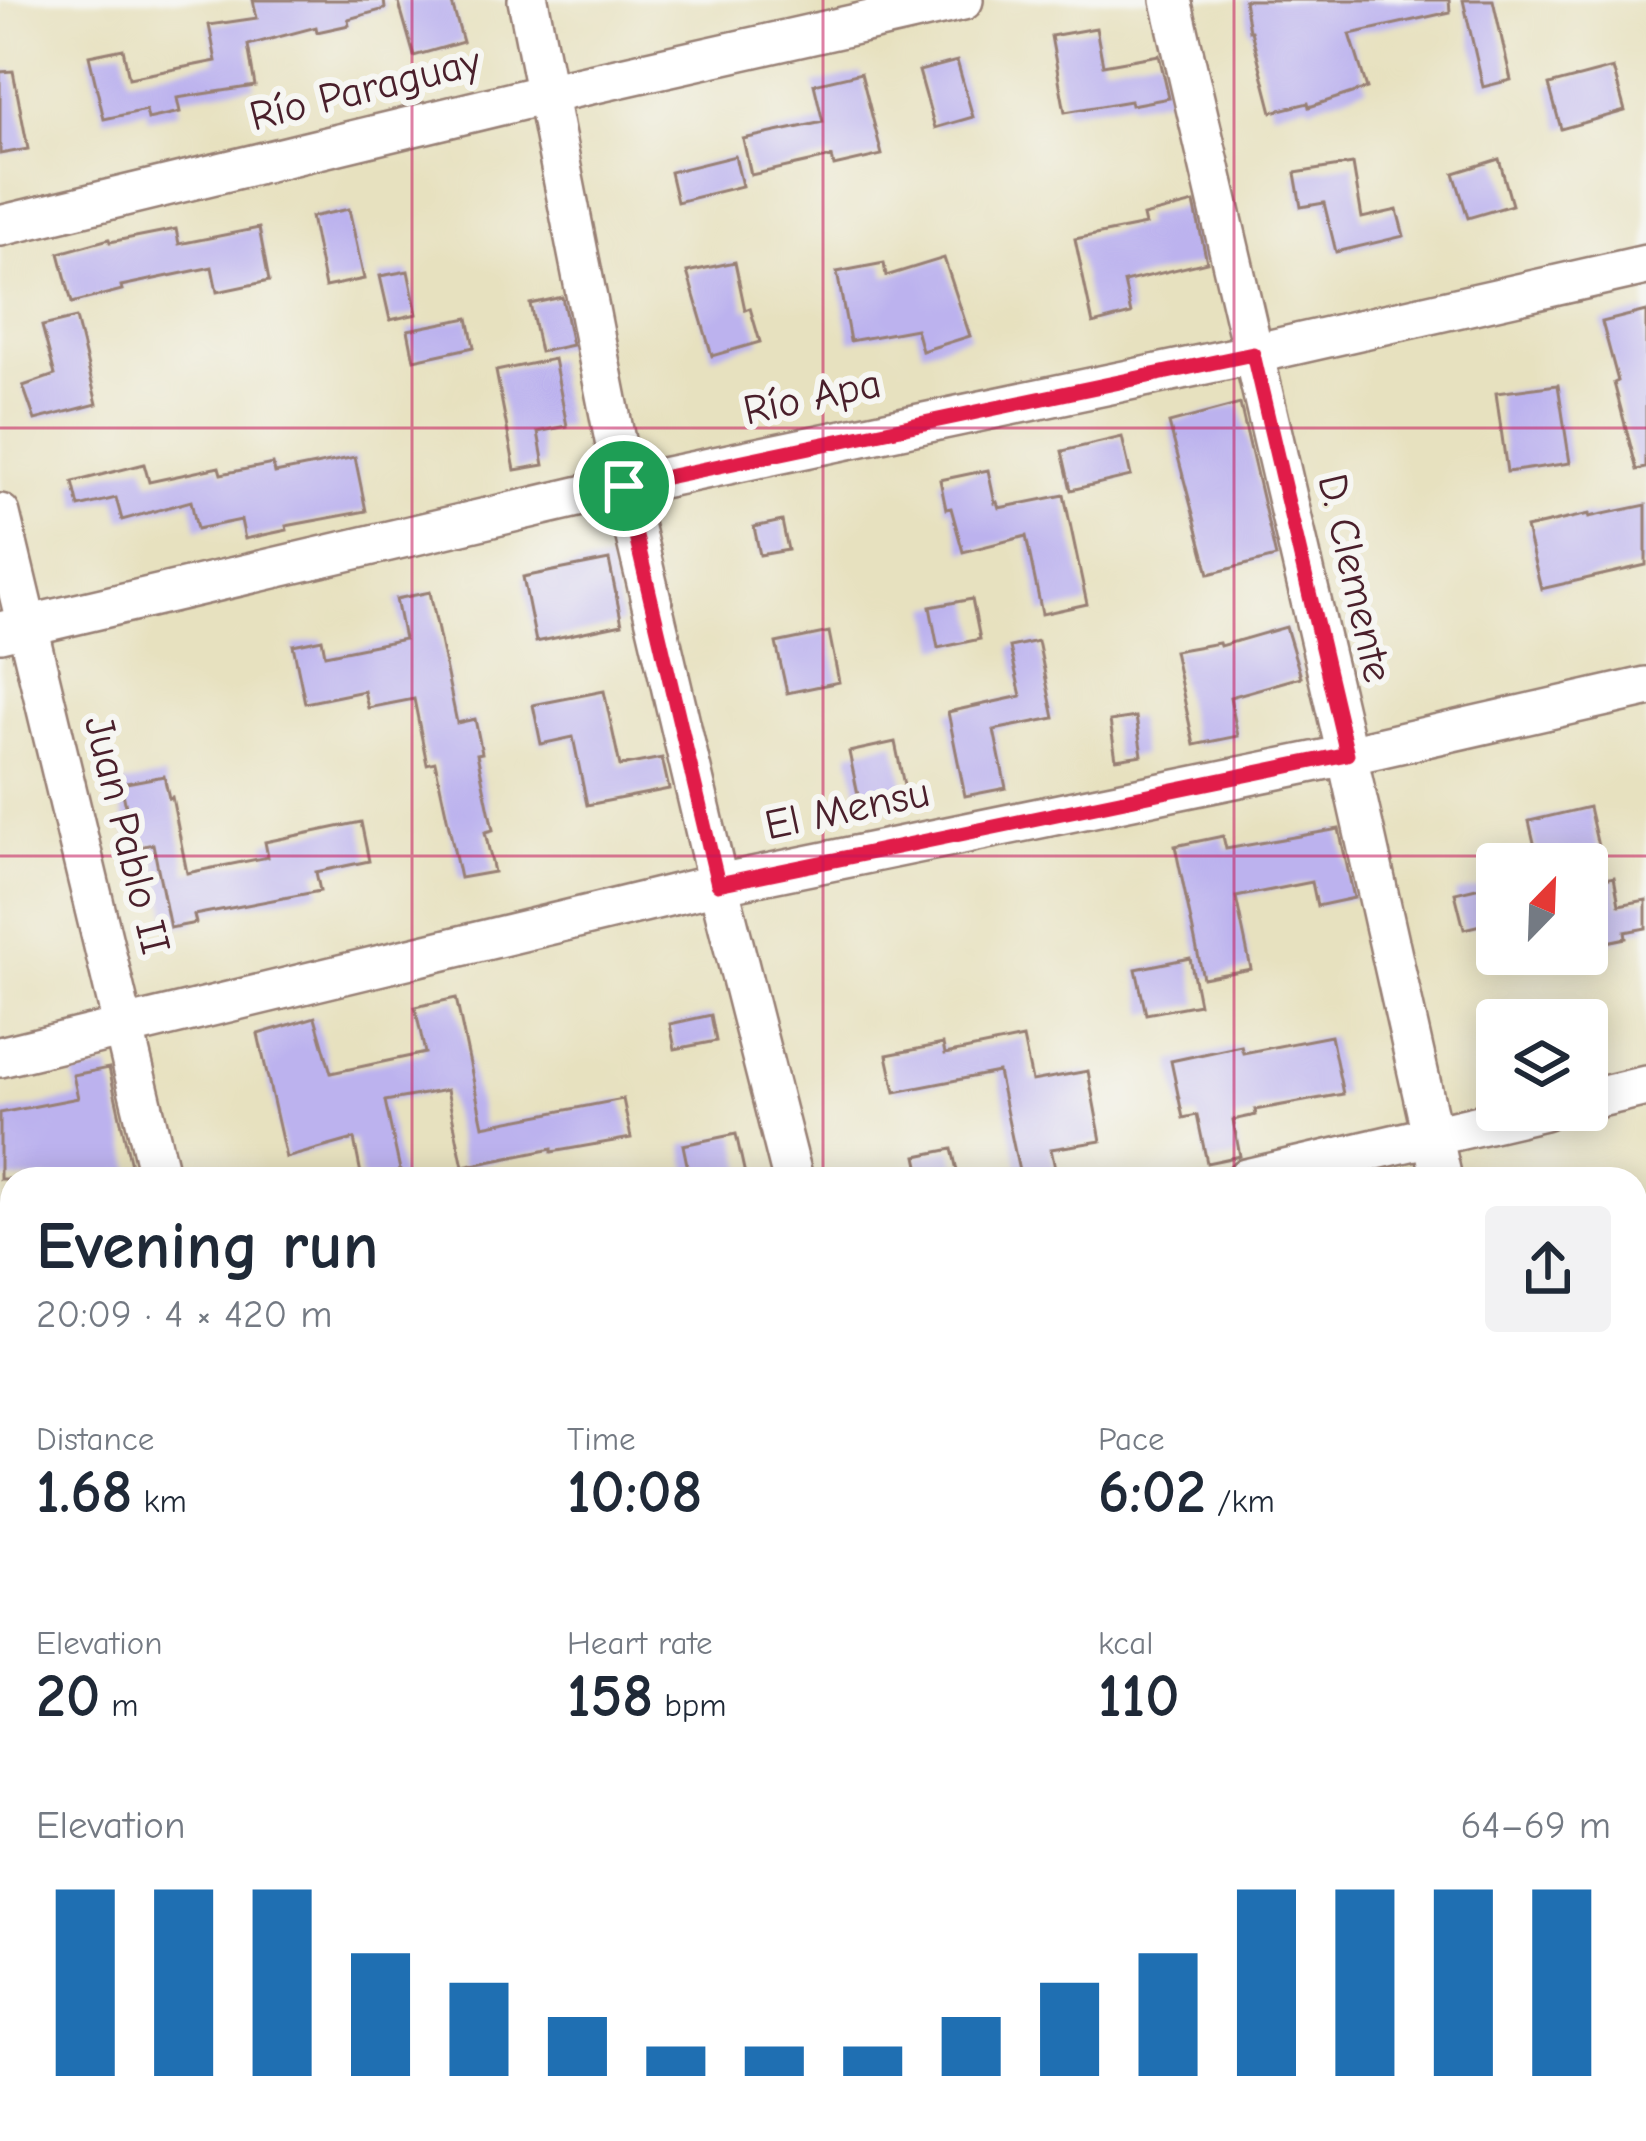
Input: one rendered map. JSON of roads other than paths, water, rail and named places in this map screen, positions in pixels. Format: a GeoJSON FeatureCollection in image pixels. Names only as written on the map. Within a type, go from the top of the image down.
{"type":"FeatureCollection","features":[{"type":"Feature","properties":{"kind":"street"},"geometry":{"type":"LineString","coordinates":[[528,0],[624,486],[790,1167]]}},
{"type":"Feature","properties":{"kind":"street","name":"Río Paraguay"},"geometry":{"type":"LineString","coordinates":[[0,226],[546,94],[963,0]]}},
{"type":"Feature","properties":{"kind":"street","name":"D. Clemente"},"geometry":{"type":"LineString","coordinates":[[1171,0],[1439,1167]]}},
{"type":"Feature","properties":{"kind":"street","name":"Río Apa"},"geometry":{"type":"LineString","coordinates":[[13,628],[624,486],[1253,354],[1646,265]]}},
{"type":"Feature","properties":{"kind":"street","name":"Juan Pablo II"},"geometry":{"type":"LineString","coordinates":[[0,514],[13,628],[124,1026],[157,1167]]}},
{"type":"Feature","properties":{"kind":"street","name":"El Mensu"},"geometry":{"type":"LineString","coordinates":[[0,1057],[718,884],[1646,687]]}},
{"type":"Feature","properties":{"kind":"street"},"geometry":{"type":"LineString","coordinates":[[1608,1095],[1646,1086]]}},
{"type":"Feature","properties":{"kind":"street"},"geometry":{"type":"LineString","coordinates":[[1299,1167],[1476,1126]]}}]}
